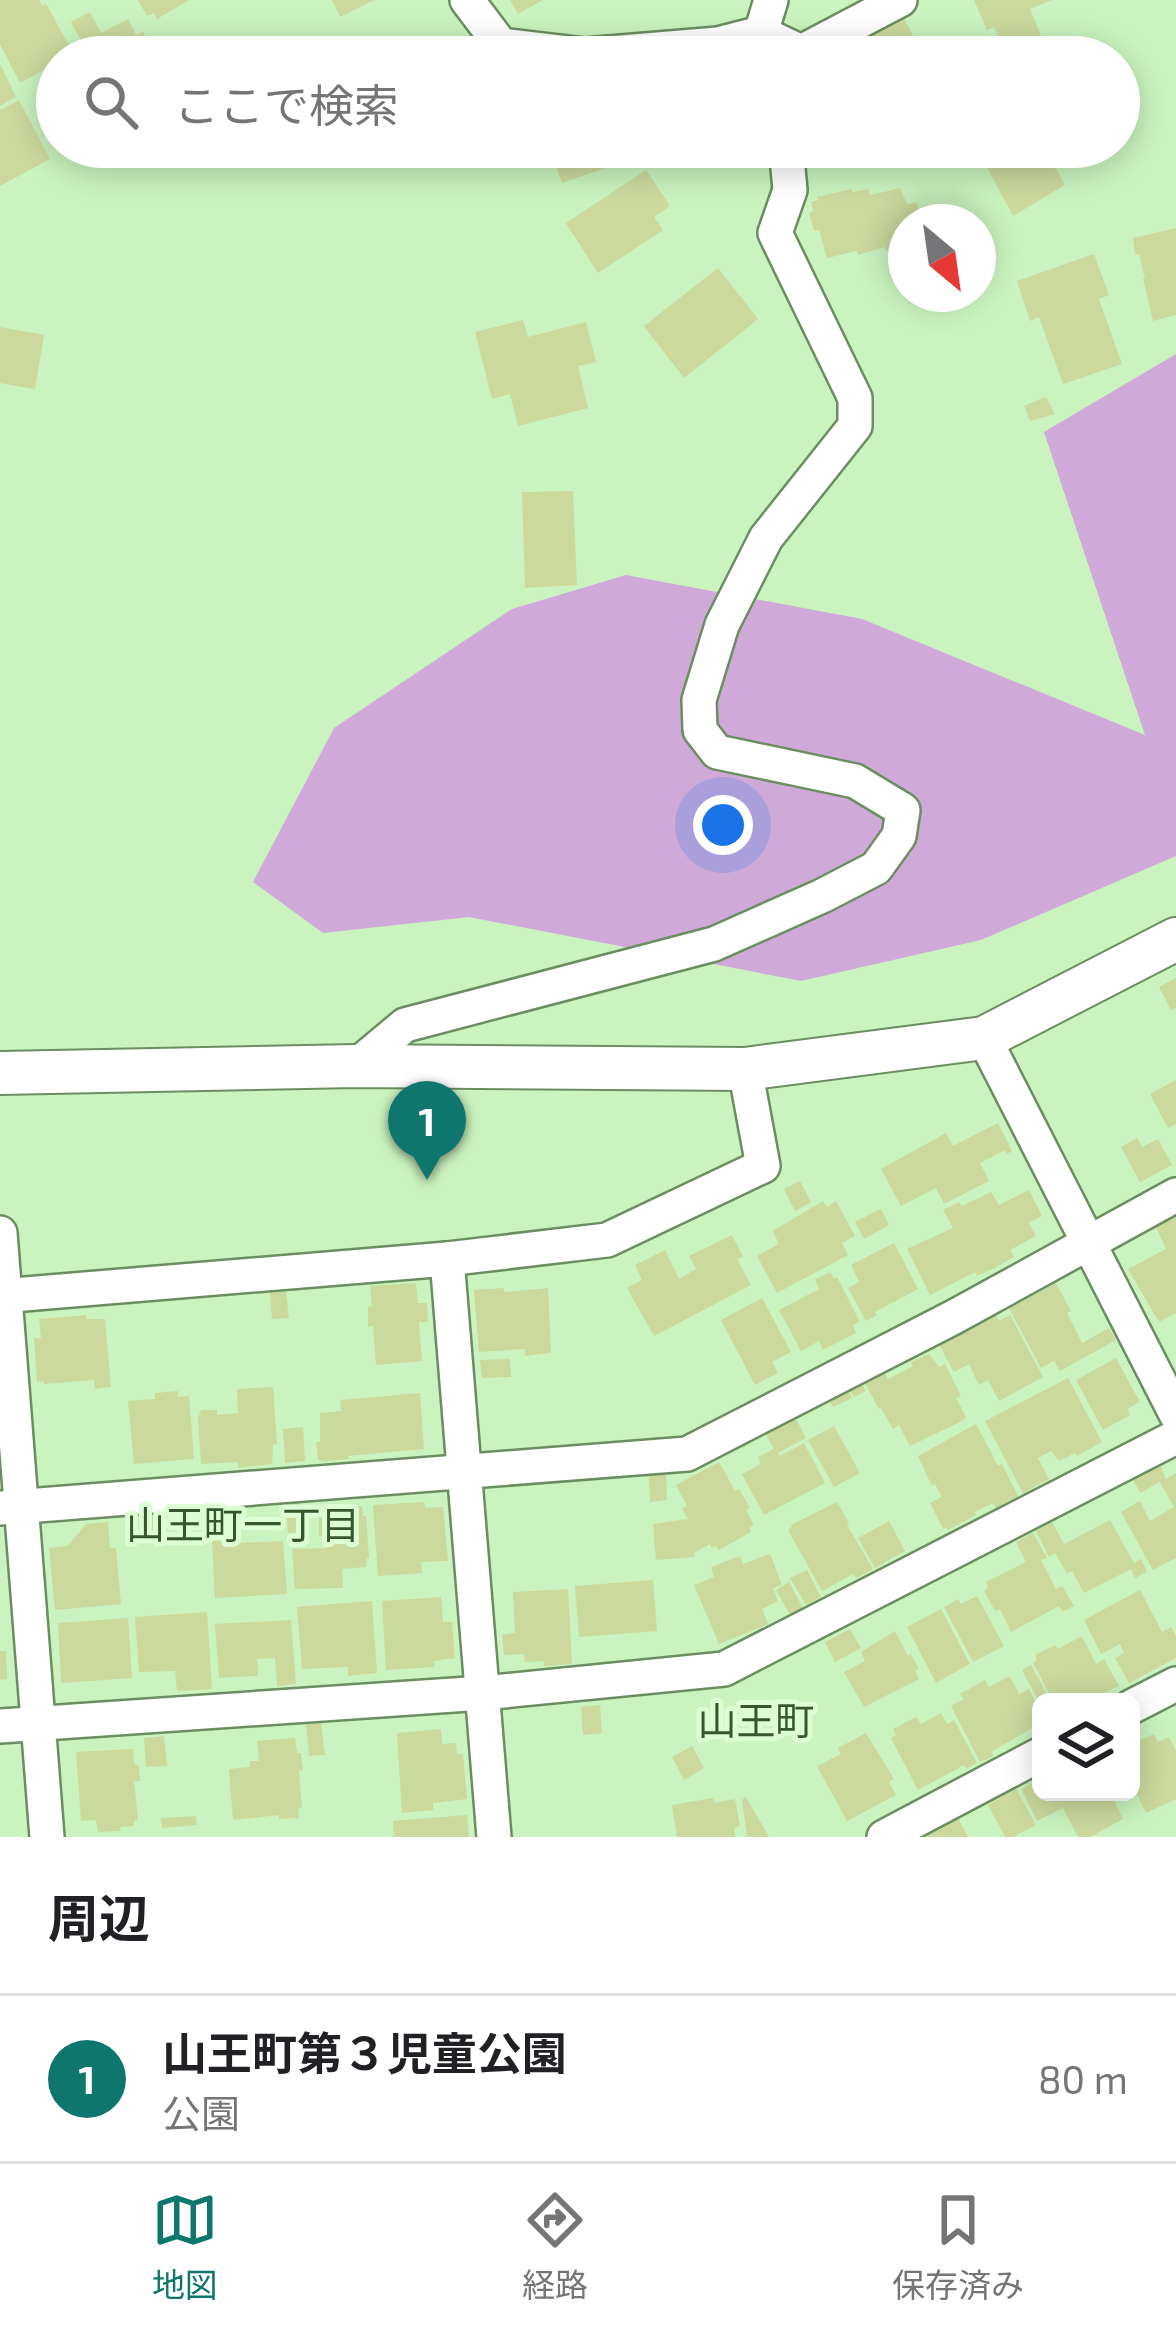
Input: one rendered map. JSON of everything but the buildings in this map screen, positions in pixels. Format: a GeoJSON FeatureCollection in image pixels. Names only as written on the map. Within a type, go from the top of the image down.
{"type":"FeatureCollection","features":[{"type":"Feature","properties":{"kind":"street"},"geometry":{"type":"LineString","coordinates":[[466,0],[494,36]]}},
{"type":"Feature","properties":{"kind":"street"},"geometry":{"type":"LineString","coordinates":[[766,36],[771,0]]}},
{"type":"Feature","properties":{"kind":"street"},"geometry":{"type":"LineString","coordinates":[[831,36],[900,0]]}},
{"type":"Feature","properties":{"kind":"street"},"geometry":{"type":"LineString","coordinates":[[356,1066],[405,1025],[714,944],[877,868],[899,836],[903,810],[855,781],[717,752],[700,730],[699,700],[722,625],[766,538],[855,426],[855,398],[775,233],[790,190],[788,168]]}},
{"type":"Feature","properties":{"kind":"street"},"geometry":{"type":"LineString","coordinates":[[0,1072],[356,1066],[745,1069],[984,1039],[1176,939]]}},
{"type":"Feature","properties":{"kind":"street"},"geometry":{"type":"LineString","coordinates":[[984,1039],[1176,1414]]}},
{"type":"Feature","properties":{"kind":"street"},"geometry":{"type":"LineString","coordinates":[[3,1296],[448,1259],[607,1240],[763,1166],[745,1069]]}},
{"type":"Feature","properties":{"kind":"street"},"geometry":{"type":"LineString","coordinates":[[10,1507],[687,1454],[954,1317],[1176,1195]]}},
{"type":"Feature","properties":{"kind":"street"},"geometry":{"type":"LineString","coordinates":[[0,1232],[10,1507],[39,1724],[47,1837]]}},
{"type":"Feature","properties":{"kind":"street"},"geometry":{"type":"LineString","coordinates":[[448,1259],[494,1837]]}},
{"type":"Feature","properties":{"kind":"street"},"geometry":{"type":"LineString","coordinates":[[0,1726],[483,1693],[724,1670],[1176,1437]]}},
{"type":"Feature","properties":{"kind":"street"},"geometry":{"type":"LineString","coordinates":[[1140,1702],[1176,1684]]}},
{"type":"Feature","properties":{"kind":"street"},"geometry":{"type":"LineString","coordinates":[[884,1837],[1032,1759]]}},
{"type":"Feature","properties":{"kind":"shaded area"},"geometry":{"type":"Polygon","coordinates":[[[1176,354],[1176,856],[981,940],[801,981],[469,917],[323,933],[253,882],[334,728],[512,609],[626,575],[862,619],[1145,735],[1044,432],[1176,354]]]}},
{"type":"Feature","properties":{"kind":"place","name":"山王町第３児童公園"},"geometry":{"type":"Point","coordinates":[427,1180]}},
{"type":"Feature","properties":{"kind":"district","name":"山王町一丁目"},"geometry":{"type":"Point","coordinates":[243,1525]}},
{"type":"Feature","properties":{"kind":"district","name":"山王町"},"geometry":{"type":"Point","coordinates":[756,1721]}}]}
